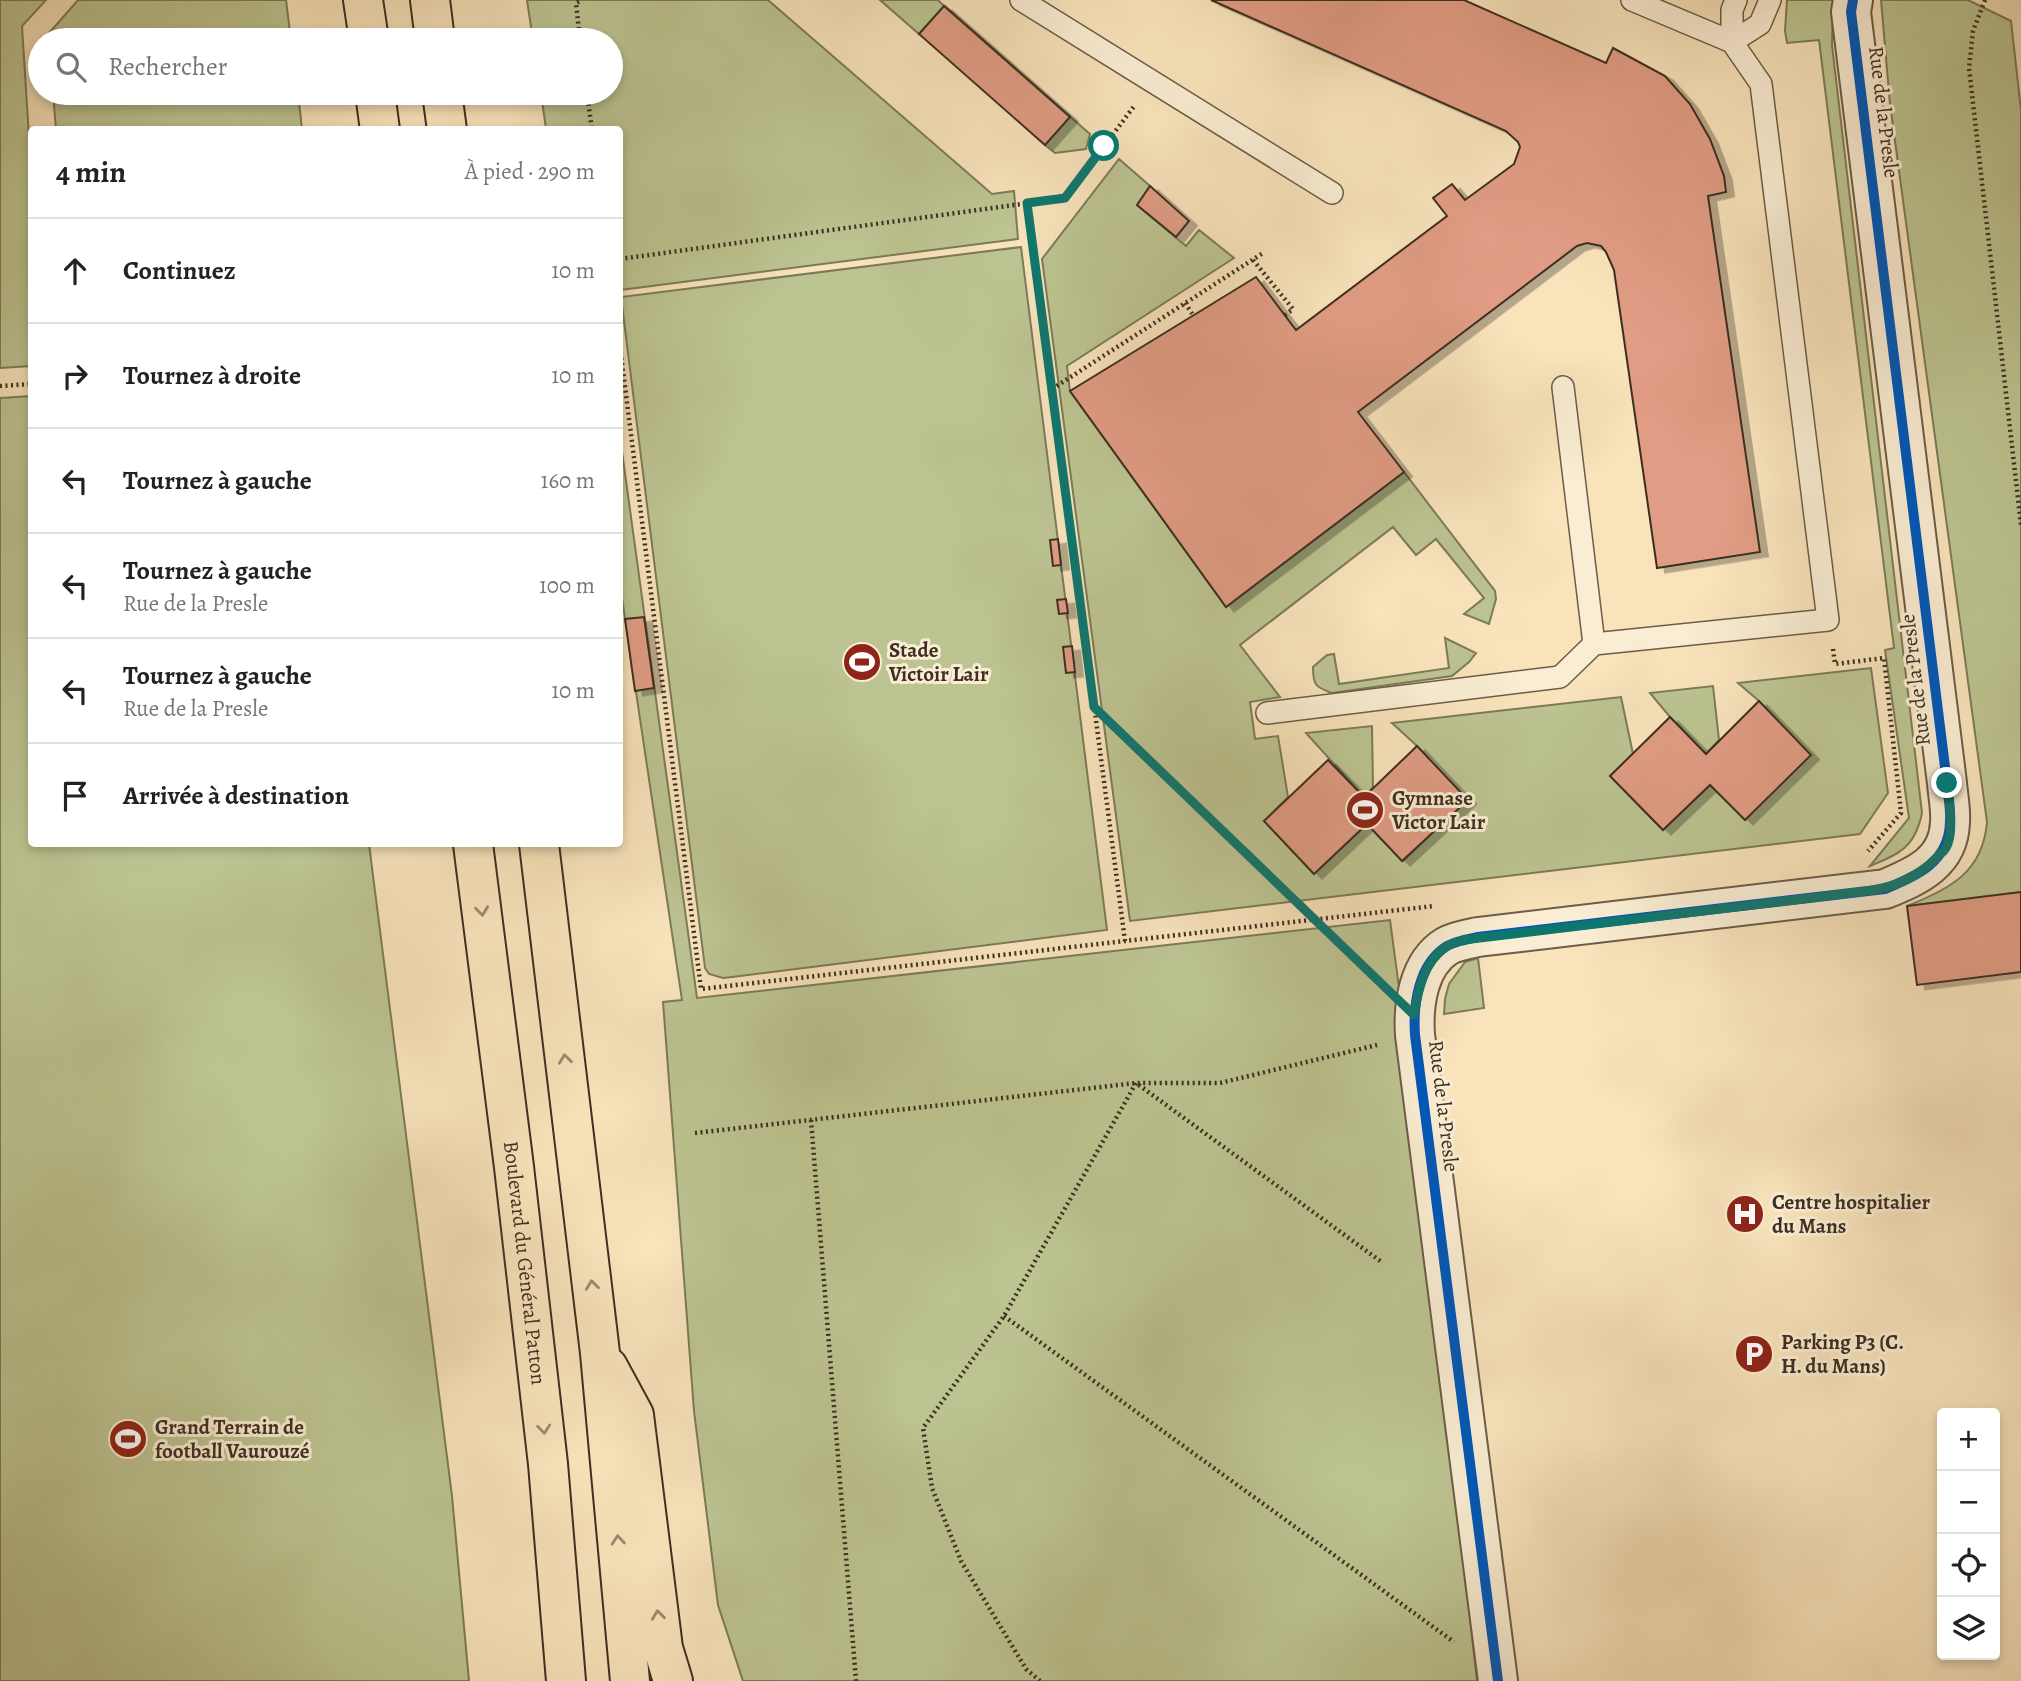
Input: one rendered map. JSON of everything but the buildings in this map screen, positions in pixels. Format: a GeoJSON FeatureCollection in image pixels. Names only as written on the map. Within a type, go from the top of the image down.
{"type":"FeatureCollection","features":[{"type":"Feature","properties":{"kind":"highway"},"geometry":{"type":"LineString","coordinates":[[363,0],[367,28]]}},
{"type":"Feature","properties":{"kind":"highway"},"geometry":{"type":"LineString","coordinates":[[430,0],[434,28]]}},
{"type":"Feature","properties":{"kind":"highway"},"geometry":{"type":"LineString","coordinates":[[377,105],[379,126]]}},
{"type":"Feature","properties":{"kind":"highway"},"geometry":{"type":"LineString","coordinates":[[444,105],[446,126]]}},
{"type":"Feature","properties":{"kind":"highway","name":"Boulevard du Général Patton"},"geometry":{"type":"LineString","coordinates":[[473,847],[513,1153],[545,1437],[566,1681]]}},
{"type":"Feature","properties":{"kind":"highway"},"geometry":{"type":"LineString","coordinates":[[539,847],[600,1353],[630,1681]]}},
{"type":"Feature","properties":{"kind":"highway"},"geometry":{"type":"LineString","coordinates":[[600,1353],[634,1415],[663,1648],[673,1681]]}},
{"type":"Feature","properties":{"kind":"street","name":"Rue de la Presle"},"geometry":{"type":"LineString","coordinates":[[1498,1677],[1415,1025],[1421,980],[1429,965],[1447,946],[1492,935],[1885,889],[1925,870],[1946,848],[1951,820],[1852,12],[1853,0]]}},
{"type":"Feature","properties":{"kind":"lane"},"geometry":{"type":"LineString","coordinates":[[1021,0],[1332,193]]}},
{"type":"Feature","properties":{"kind":"lane"},"geometry":{"type":"LineString","coordinates":[[1267,713],[1560,677],[1594,644],[1829,620],[1761,84],[1732,42],[1632,0]]}},
{"type":"Feature","properties":{"kind":"lane"},"geometry":{"type":"LineString","coordinates":[[1732,42],[1732,10],[1736,0]]}},
{"type":"Feature","properties":{"kind":"lane"},"geometry":{"type":"LineString","coordinates":[[1732,42],[1760,24],[1770,0]]}},
{"type":"Feature","properties":{"kind":"lane"},"geometry":{"type":"LineString","coordinates":[[1563,387],[1594,644]]}},
{"type":"Feature","properties":{"kind":"path"},"geometry":{"type":"LineString","coordinates":[[579,28],[576,3],[582,0]]}},
{"type":"Feature","properties":{"kind":"path"},"geometry":{"type":"LineString","coordinates":[[1985,0],[1973,31],[1969,68],[2021,525]]}},
{"type":"Feature","properties":{"kind":"path"},"geometry":{"type":"LineString","coordinates":[[623,259],[1065,198],[1152,82]]}},
{"type":"Feature","properties":{"kind":"path"},"geometry":{"type":"LineString","coordinates":[[589,105],[591,126]]}},
{"type":"Feature","properties":{"kind":"path"},"geometry":{"type":"LineString","coordinates":[[1027,203],[1125,941]]}},
{"type":"Feature","properties":{"kind":"path"},"geometry":{"type":"LineString","coordinates":[[1052,389],[1263,253]]}},
{"type":"Feature","properties":{"kind":"path"},"geometry":{"type":"LineString","coordinates":[[1253,260],[1293,309],[1285,315]]}},
{"type":"Feature","properties":{"kind":"path"},"geometry":{"type":"LineString","coordinates":[[1185,303],[1193,315]]}},
{"type":"Feature","properties":{"kind":"path"},"geometry":{"type":"LineString","coordinates":[[623,371],[701,989],[1438,906]]}},
{"type":"Feature","properties":{"kind":"path"},"geometry":{"type":"LineString","coordinates":[[0,386],[28,384]]}},
{"type":"Feature","properties":{"kind":"path"},"geometry":{"type":"LineString","coordinates":[[1835,664],[1884,658],[1900,813],[1862,858]]}},
{"type":"Feature","properties":{"kind":"path"},"geometry":{"type":"LineString","coordinates":[[695,1133],[1136,1083],[1220,1083],[1415,1025],[1314,920],[1094,707]]}},
{"type":"Feature","properties":{"kind":"path"},"geometry":{"type":"LineString","coordinates":[[1136,1083],[1383,1263]]}},
{"type":"Feature","properties":{"kind":"path"},"geometry":{"type":"LineString","coordinates":[[1040,1681],[1026,1669],[961,1561],[932,1488],[923,1428],[1004,1316],[1136,1083]]}},
{"type":"Feature","properties":{"kind":"path"},"geometry":{"type":"LineString","coordinates":[[811,1120],[856,1681]]}},
{"type":"Feature","properties":{"kind":"path"},"geometry":{"type":"LineString","coordinates":[[1004,1316],[1498,1677]]}},
{"type":"Feature","properties":{"kind":"green space"},"geometry":{"type":"Polygon","coordinates":[[[0,0],[46,0],[22,26],[28,126],[28,366],[0,368],[0,0]]]}},
{"type":"Feature","properties":{"kind":"green space"},"geometry":{"type":"Polygon","coordinates":[[[78,0],[286,0],[290,28],[53,28],[78,0]]]}},
{"type":"Feature","properties":{"kind":"green space"},"geometry":{"type":"Polygon","coordinates":[[[527,0],[768,0],[992,194],[1014,191],[1018,239],[623,290],[623,126],[546,126],[543,105],[623,105],[623,28],[531,28],[527,0]]]}},
{"type":"Feature","properties":{"kind":"green space"},"geometry":{"type":"Polygon","coordinates":[[[880,0],[938,0],[945,6],[919,34],[880,0]]]}},
{"type":"Feature","properties":{"kind":"green space"},"geometry":{"type":"Polygon","coordinates":[[[1787,0],[1833,0],[1832,45],[1922,813],[1915,834],[1905,848],[1870,866],[1909,818],[1885,650],[1894,648],[1819,40],[1787,43],[1787,0]]]}},
{"type":"Feature","properties":{"kind":"green space"},"geometry":{"type":"Polygon","coordinates":[[[1881,0],[1968,0],[2011,21],[2021,110],[2021,892],[1907,906],[1937,893],[1962,876],[1979,854],[1987,822],[1890,104],[1881,0]]]}},
{"type":"Feature","properties":{"kind":"green space"},"geometry":{"type":"Polygon","coordinates":[[[54,105],[299,105],[302,126],[56,126],[54,105]]]}},
{"type":"Feature","properties":{"kind":"green space"},"geometry":{"type":"Polygon","coordinates":[[[1070,116],[1090,134],[1086,149],[1055,153],[1045,145],[1070,116]]]}},
{"type":"Feature","properties":{"kind":"green space"},"geometry":{"type":"Polygon","coordinates":[[[1119,159],[1150,186],[1137,205],[1186,246],[1199,230],[1234,258],[1067,366],[1070,391],[1226,607],[1404,472],[1495,591],[1496,599],[1489,624],[1464,614],[1484,598],[1436,539],[1416,555],[1393,527],[1240,645],[1280,697],[1250,702],[1255,739],[1278,736],[1288,797],[1264,821],[1314,874],[1367,824],[1403,861],[1467,800],[1392,723],[1621,697],[1633,754],[1610,776],[1663,830],[1710,785],[1759,701],[1738,683],[1871,668],[1888,793],[1860,834],[1130,921],[1042,259],[1119,159]]]}},
{"type":"Feature","properties":{"kind":"green space"},"geometry":{"type":"Polygon","coordinates":[[[1021,247],[1107,930],[723,978],[709,974],[705,968],[623,297],[1021,247]]]}},
{"type":"Feature","properties":{"kind":"green space"},"geometry":{"type":"Polygon","coordinates":[[[28,396],[28,847],[369,847],[452,1496],[469,1681],[0,1681],[0,398],[28,396]]]}},
{"type":"Feature","properties":{"kind":"green space"},"geometry":{"type":"Polygon","coordinates":[[[623,459],[697,998],[1390,920],[1408,1055],[1477,1681],[743,1681],[718,1605],[694,1411],[663,1002],[682,1000],[623,605],[623,459]]]}},
{"type":"Feature","properties":{"kind":"green space"},"geometry":{"type":"Polygon","coordinates":[[[1445,638],[1476,653],[1452,676],[1332,693],[1315,682],[1313,667],[1327,655],[1334,654],[1339,684],[1449,668],[1445,638]]]}},
{"type":"Feature","properties":{"kind":"green space"},"geometry":{"type":"Polygon","coordinates":[[[1713,686],[1719,740],[1706,754],[1650,693],[1713,686]]]}},
{"type":"Feature","properties":{"kind":"green space"},"geometry":{"type":"Polygon","coordinates":[[[1372,726],[1373,787],[1364,797],[1306,733],[1372,726]]]}},
{"type":"Feature","properties":{"kind":"green space"},"geometry":{"type":"Polygon","coordinates":[[[1478,958],[1484,1008],[1444,1014],[1449,984],[1465,962],[1478,958]]]}},
{"type":"Feature","properties":{"kind":"cycle path"},"geometry":{"type":"LineString","coordinates":[[1498,1681],[1415,1035],[1419,986],[1429,963],[1447,946],[1478,937],[1885,889],[1909,879],[1929,866],[1944,848],[1948,836],[1949,802],[1851,12],[1853,0]]}},
{"type":"Feature","properties":{"kind":"place","name":"Stade Victoir Lair"},"geometry":{"type":"Point","coordinates":[862,662]}},
{"type":"Feature","properties":{"kind":"place","name":"Gymnase Victor Lair"},"geometry":{"type":"Point","coordinates":[1365,810]}},
{"type":"Feature","properties":{"kind":"place","name":"Centre hospitalier du Mans"},"geometry":{"type":"Point","coordinates":[1745,1214]}},
{"type":"Feature","properties":{"kind":"place","name":"Parking P3 (C. H. du Mans)"},"geometry":{"type":"Point","coordinates":[1754,1354]}},
{"type":"Feature","properties":{"kind":"place","name":"Grand Terrain de football Vaurouzé"},"geometry":{"type":"Point","coordinates":[128,1439]}},
{"type":"Feature","properties":{"kind":"route"},"geometry":{"type":"LineString","coordinates":[[1104,146],[1065,198],[1027,203],[1094,707],[1414,1015],[1421,980],[1429,965],[1447,946],[1463,940],[1885,889],[1907,880],[1925,870],[1946,848],[1951,820],[1947,783]]}}]}
